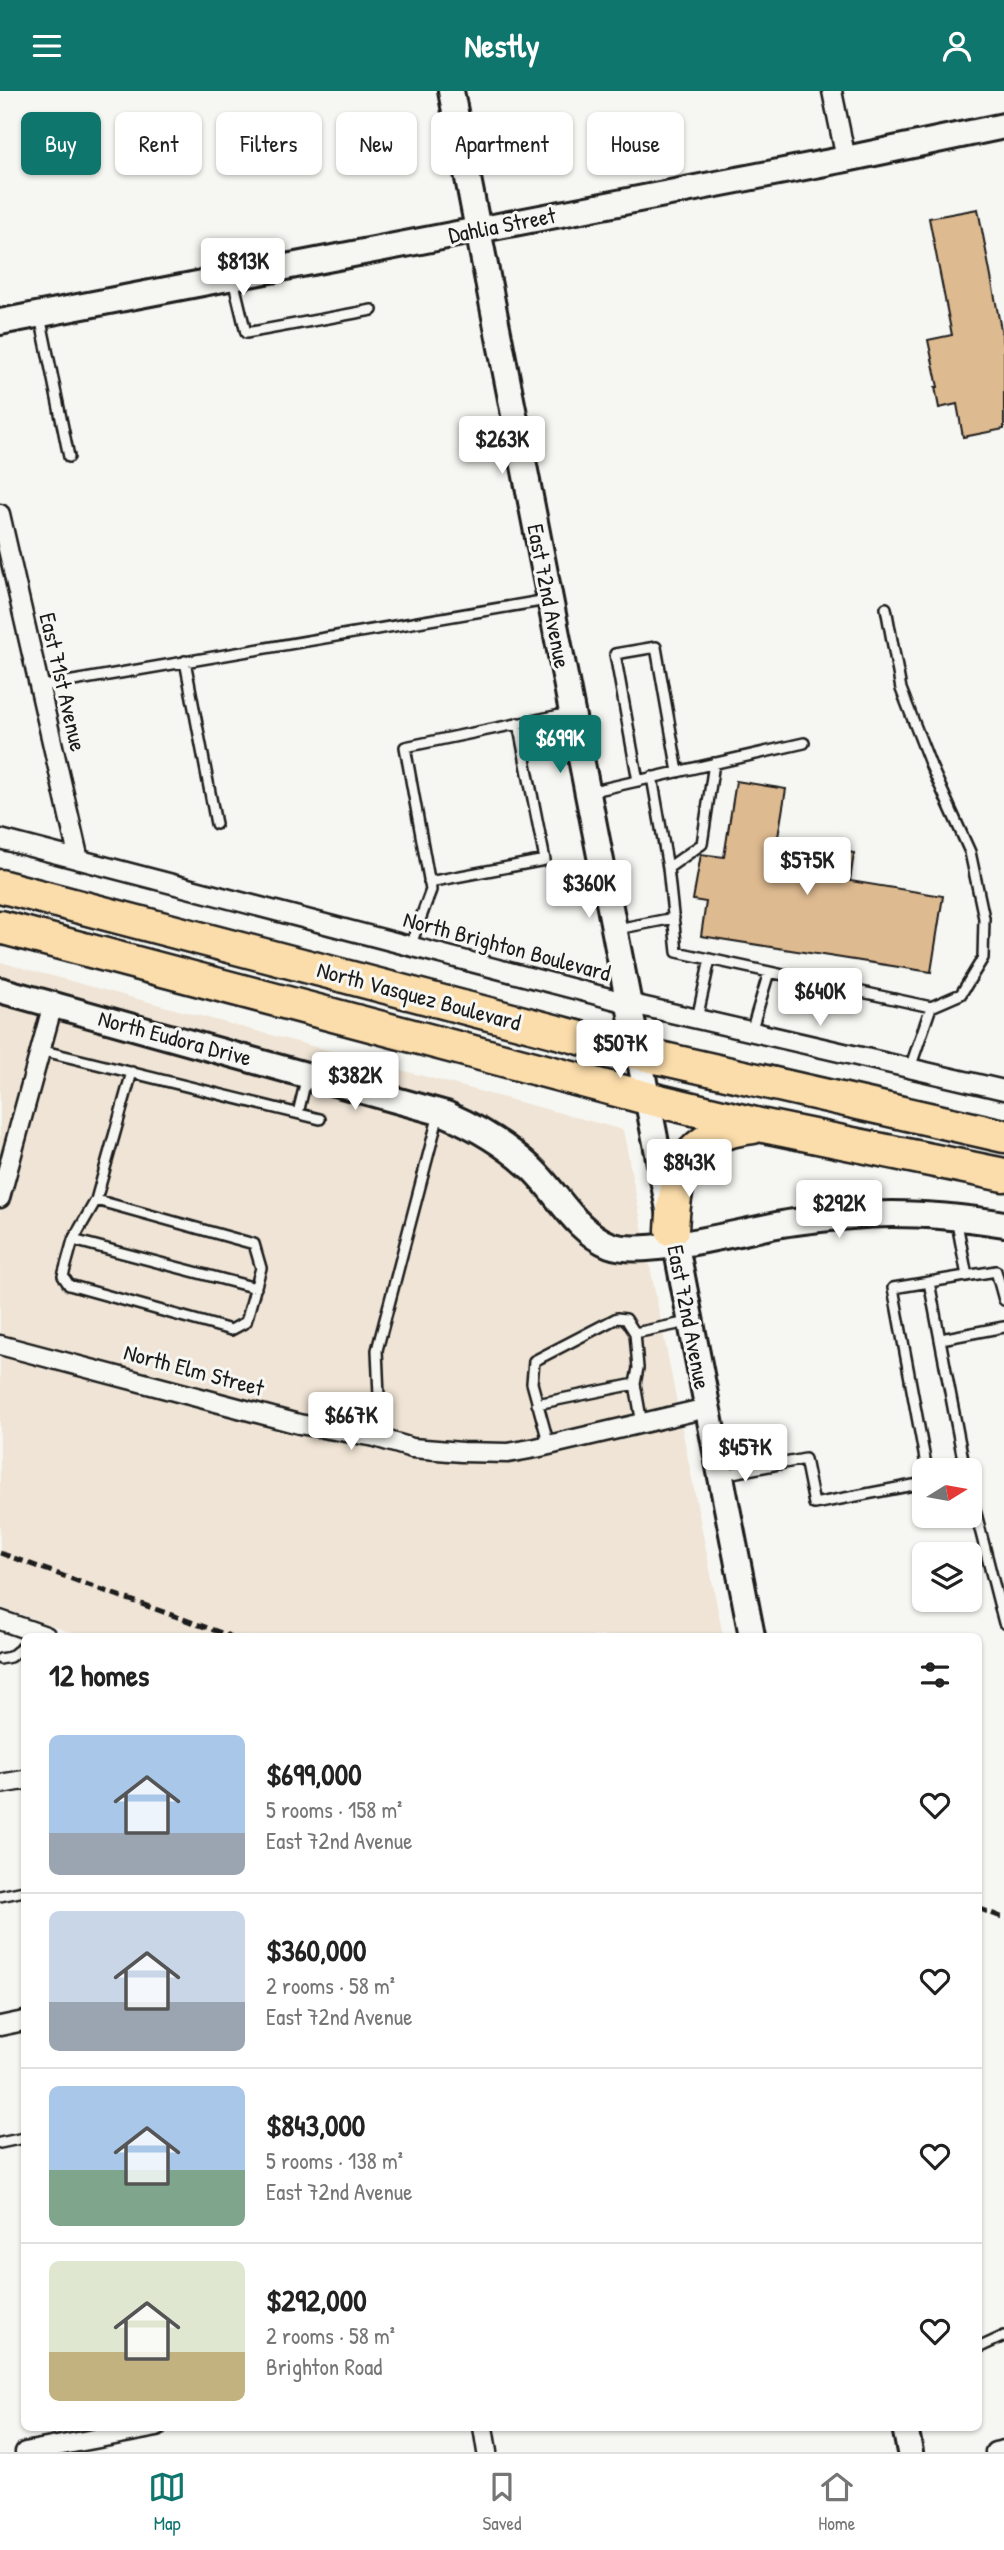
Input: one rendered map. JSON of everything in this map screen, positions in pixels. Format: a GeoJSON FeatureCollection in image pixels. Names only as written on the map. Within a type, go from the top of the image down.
{"type":"FeatureCollection","features":[{"type":"Feature","properties":{"kind":"highway","name":"North Vasquez Boulevard"},"geometry":{"type":"LineString","coordinates":[[0,886],[638,1053],[1004,1136]]}},
{"type":"Feature","properties":{"kind":"highway","name":"North Vasquez Boulevard"},"geometry":{"type":"LineString","coordinates":[[0,927],[647,1098],[764,1126],[1004,1175]]}},
{"type":"Feature","properties":{"kind":"highway"},"geometry":{"type":"LineString","coordinates":[[674,1237],[676,1186],[684,1166],[697,1147],[709,1137],[722,1132],[764,1126]]}},
{"type":"Feature","properties":{"kind":"street","name":"East 72nd Avenue"},"geometry":{"type":"LineString","coordinates":[[451,91],[751,1633]]}},
{"type":"Feature","properties":{"kind":"street"},"geometry":{"type":"LineString","coordinates":[[832,91],[846,159]]}},
{"type":"Feature","properties":{"kind":"street","name":"Dahlia Street"},"geometry":{"type":"LineString","coordinates":[[0,322],[846,159],[1004,126]]}},
{"type":"Feature","properties":{"kind":"street","name":"East 71st Avenue"},"geometry":{"type":"LineString","coordinates":[[0,514],[79,860]]}},
{"type":"Feature","properties":{"kind":"street","name":"North Brighton Boulevard"},"geometry":{"type":"LineString","coordinates":[[0,839],[628,1003],[1004,1090]]}},
{"type":"Feature","properties":{"kind":"street","name":"North Eudora Drive"},"geometry":{"type":"LineString","coordinates":[[0,990],[440,1112],[469,1124],[503,1145],[531,1168],[582,1226],[609,1244],[636,1249],[674,1237],[854,1215],[956,1216],[1004,1224]]}},
{"type":"Feature","properties":{"kind":"street"},"geometry":{"type":"LineString","coordinates":[[0,1198],[53,1004]]}},
{"type":"Feature","properties":{"kind":"street","name":"North Elm Street"},"geometry":{"type":"LineString","coordinates":[[0,1345],[299,1424],[374,1437],[412,1448],[508,1453],[707,1408]]}},
{"type":"Feature","properties":{"kind":"street"},"geometry":{"type":"LineString","coordinates":[[0,1620],[36,1633]]}},
{"type":"Feature","properties":{"kind":"street"},"geometry":{"type":"LineString","coordinates":[[0,1784],[21,1780]]}},
{"type":"Feature","properties":{"kind":"street"},"geometry":{"type":"LineString","coordinates":[[0,2026],[21,2022]]}},
{"type":"Feature","properties":{"kind":"street"},"geometry":{"type":"LineString","coordinates":[[25,2452],[136,2431]]}},
{"type":"Feature","properties":{"kind":"street"},"geometry":{"type":"LineString","coordinates":[[483,2431],[487,2452]]}},
{"type":"Feature","properties":{"kind":"street"},"geometry":{"type":"LineString","coordinates":[[906,2431],[910,2452]]}},
{"type":"Feature","properties":{"kind":"street"},"geometry":{"type":"LineString","coordinates":[[995,2452],[1004,2450]]}},
{"type":"Feature","properties":{"kind":"lane"},"geometry":{"type":"LineString","coordinates":[[233,277],[246,333],[372,310]]}},
{"type":"Feature","properties":{"kind":"lane"},"geometry":{"type":"LineString","coordinates":[[40,314],[69,457]]}},
{"type":"Feature","properties":{"kind":"lane"},"geometry":{"type":"LineString","coordinates":[[38,687],[549,599]]}},
{"type":"Feature","properties":{"kind":"lane"},"geometry":{"type":"LineString","coordinates":[[652,778],[668,868],[677,952],[932,1007],[961,994],[984,958],[984,918],[970,852],[931,766],[901,689],[886,608]]}},
{"type":"Feature","properties":{"kind":"lane"},"geometry":{"type":"LineString","coordinates":[[638,781],[615,654],[656,647],[678,772]]}},
{"type":"Feature","properties":{"kind":"lane"},"geometry":{"type":"LineString","coordinates":[[185,661],[216,824]]}},
{"type":"Feature","properties":{"kind":"lane"},"geometry":{"type":"LineString","coordinates":[[410,947],[430,890],[405,747],[571,712]]}},
{"type":"Feature","properties":{"kind":"lane"},"geometry":{"type":"LineString","coordinates":[[429,882],[545,860],[518,723]]}},
{"type":"Feature","properties":{"kind":"lane"},"geometry":{"type":"LineString","coordinates":[[587,792],[804,743]]}},
{"type":"Feature","properties":{"kind":"lane"},"geometry":{"type":"LineString","coordinates":[[668,868],[702,844],[714,763]]}},
{"type":"Feature","properties":{"kind":"lane"},"geometry":{"type":"LineString","coordinates":[[614,930],[674,918]]}},
{"type":"Feature","properties":{"kind":"lane"},"geometry":{"type":"LineString","coordinates":[[697,1019],[710,959]]}},
{"type":"Feature","properties":{"kind":"lane"},"geometry":{"type":"LineString","coordinates":[[751,1032],[769,972]]}},
{"type":"Feature","properties":{"kind":"lane"},"geometry":{"type":"LineString","coordinates":[[910,1068],[932,1007]]}},
{"type":"Feature","properties":{"kind":"lane"},"geometry":{"type":"LineString","coordinates":[[40,1050],[320,1119]]}},
{"type":"Feature","properties":{"kind":"lane"},"geometry":{"type":"LineString","coordinates":[[96,1200],[254,1244],[261,1268],[246,1322],[231,1330],[69,1285],[62,1276],[73,1240],[96,1200],[132,1072]]}},
{"type":"Feature","properties":{"kind":"lane"},"geometry":{"type":"LineString","coordinates":[[298,1113],[307,1075]]}},
{"type":"Feature","properties":{"kind":"lane"},"geometry":{"type":"LineString","coordinates":[[374,1437],[379,1396],[377,1350],[440,1112]]}},
{"type":"Feature","properties":{"kind":"lane"},"geometry":{"type":"LineString","coordinates":[[956,1216],[967,1276]]}},
{"type":"Feature","properties":{"kind":"lane"},"geometry":{"type":"LineString","coordinates":[[73,1240],[256,1288]]}},
{"type":"Feature","properties":{"kind":"lane"},"geometry":{"type":"LineString","coordinates":[[925,1458],[893,1288],[996,1272],[1004,1300]]}},
{"type":"Feature","properties":{"kind":"lane"},"geometry":{"type":"LineString","coordinates":[[929,1282],[963,1458]]}},
{"type":"Feature","properties":{"kind":"lane"},"geometry":{"type":"LineString","coordinates":[[549,1445],[532,1383],[531,1369],[534,1361],[617,1318],[626,1319],[635,1333],[638,1368],[635,1384],[642,1424]]}},
{"type":"Feature","properties":{"kind":"lane"},"geometry":{"type":"LineString","coordinates":[[635,1333],[690,1322]]}},
{"type":"Feature","properties":{"kind":"lane"},"geometry":{"type":"LineString","coordinates":[[941,1339],[1004,1327]]}},
{"type":"Feature","properties":{"kind":"lane"},"geometry":{"type":"LineString","coordinates":[[537,1404],[635,1384]]}},
{"type":"Feature","properties":{"kind":"lane"},"geometry":{"type":"LineString","coordinates":[[720,1475],[805,1459],[814,1504],[912,1485]]}},
{"type":"Feature","properties":{"kind":"lane"},"geometry":{"type":"LineString","coordinates":[[980,1528],[1004,1623]]}},
{"type":"Feature","properties":{"kind":"lane"},"geometry":{"type":"LineString","coordinates":[[0,1659],[10,1657],[21,1648]]}},
{"type":"Feature","properties":{"kind":"lane"},"geometry":{"type":"LineString","coordinates":[[0,1896],[21,1892]]}},
{"type":"Feature","properties":{"kind":"lane"},"geometry":{"type":"LineString","coordinates":[[0,2143],[21,2139]]}},
{"type":"Feature","properties":{"kind":"lane"},"geometry":{"type":"LineString","coordinates":[[982,2346],[1004,2336]]}},
{"type":"Feature","properties":{"kind":"shaded area"},"geometry":{"type":"Polygon","coordinates":[[[0,962],[623,1130],[722,1633],[73,1633],[0,1607],[0,962]]]}},
{"type":"Feature","properties":{"kind":"building"},"geometry":{"type":"Polygon","coordinates":[[[978,209],[1004,345],[1004,429],[963,437],[957,404],[939,408],[935,387],[938,387],[928,340],[952,335],[929,218],[978,209]]]}},
{"type":"Feature","properties":{"kind":"building"},"geometry":{"type":"Polygon","coordinates":[[[736,781],[786,789],[774,861],[819,869],[822,847],[854,853],[850,881],[943,896],[931,972],[701,936],[706,902],[693,900],[701,854],[724,857],[736,781]]]}},
{"type":"Feature","properties":{"kind":"railway"},"geometry":{"type":"LineString","coordinates":[[0,1553],[222,1633]]}},
{"type":"Feature","properties":{"kind":"railway"},"geometry":{"type":"LineString","coordinates":[[982,1910],[1004,1918]]}}]}
